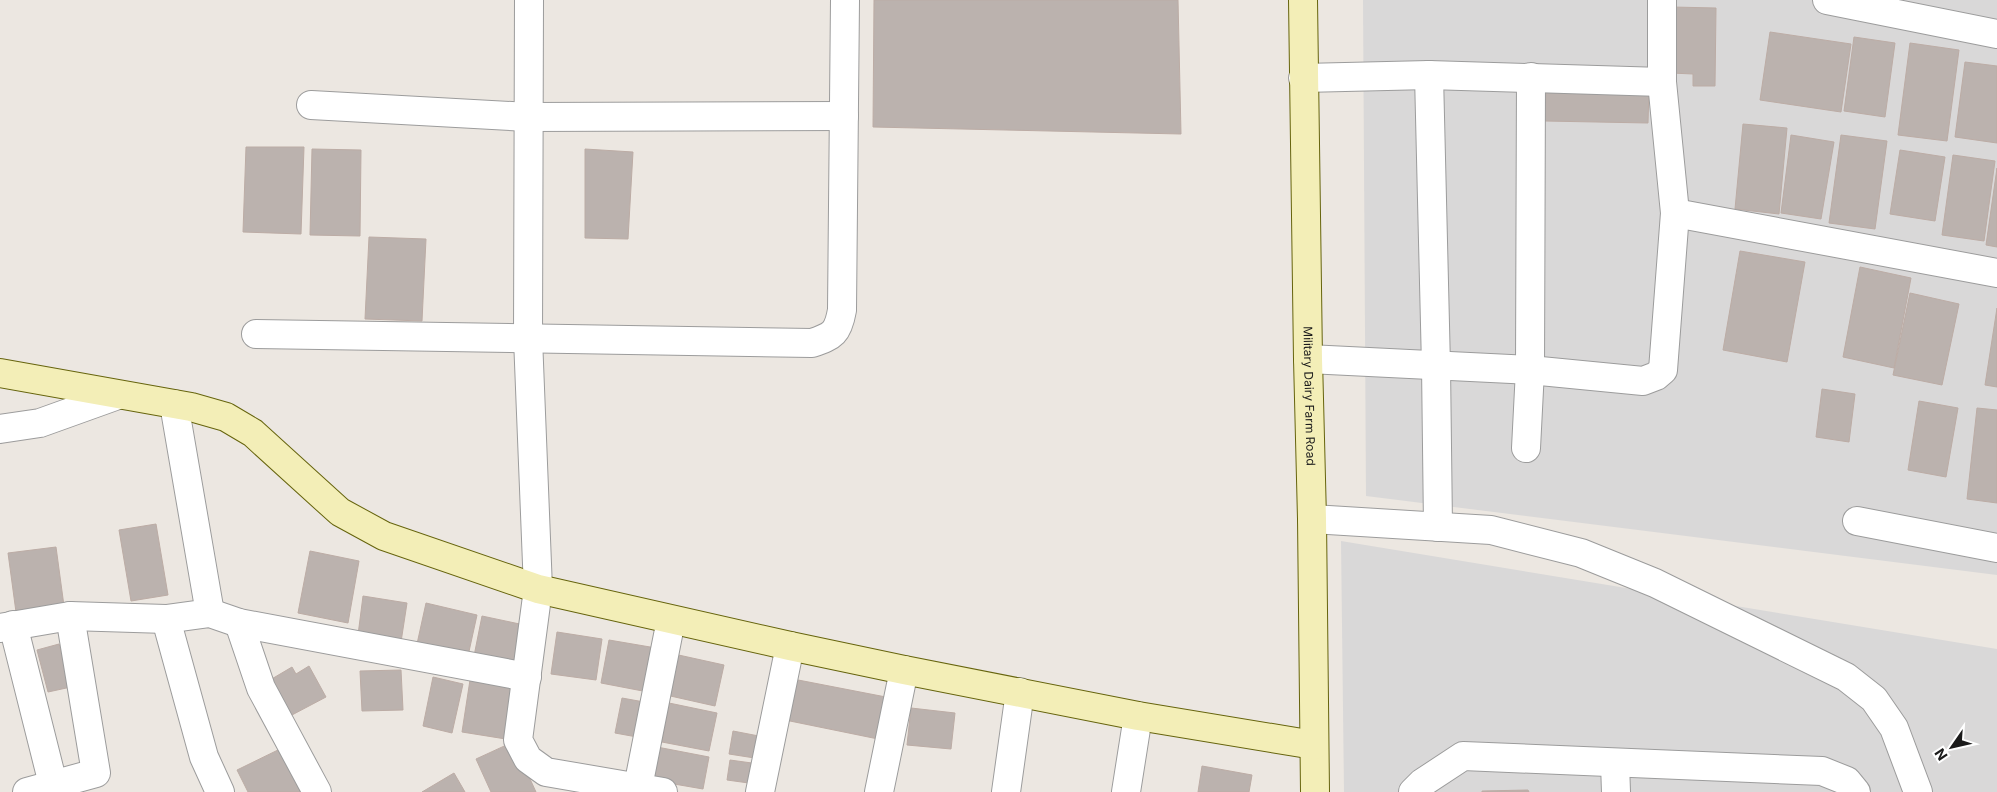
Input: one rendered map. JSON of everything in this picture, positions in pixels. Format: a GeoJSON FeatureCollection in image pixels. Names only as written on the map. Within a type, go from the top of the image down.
{"type":"FeatureCollection","features":[{"type":"Feature","properties":{"kind":"street"},"geometry":{"type":"LineString","coordinates":[[529,0],[528,338],[538,590],[518,740],[528,759],[546,772],[646,791],[671,620]]}},
{"type":"Feature","properties":{"kind":"street"},"geometry":{"type":"LineString","coordinates":[[256,334],[812,343],[828,337],[839,326],[842,310],[845,0]]}},
{"type":"Feature","properties":{"kind":"street","name":"Military Dairy Farm Road"},"geometry":{"type":"LineString","coordinates":[[1303,0],[1312,519],[1314,792]]}},
{"type":"Feature","properties":{"kind":"street"},"geometry":{"type":"LineString","coordinates":[[1308,359],[1530,370],[1644,381],[1656,376],[1663,370],[1676,213],[1662,82],[1662,0]]}},
{"type":"Feature","properties":{"kind":"street"},"geometry":{"type":"LineString","coordinates":[[1828,0],[1997,34]]}},
{"type":"Feature","properties":{"kind":"street"},"geometry":{"type":"LineString","coordinates":[[1304,78],[1429,75],[1662,82]]}},
{"type":"Feature","properties":{"kind":"street"},"geometry":{"type":"LineString","coordinates":[[1429,75],[1438,527]]}},
{"type":"Feature","properties":{"kind":"street"},"geometry":{"type":"LineString","coordinates":[[1526,448],[1530,370],[1531,77]]}},
{"type":"Feature","properties":{"kind":"street"},"geometry":{"type":"LineString","coordinates":[[311,105],[528,116],[844,116]]}},
{"type":"Feature","properties":{"kind":"street"},"geometry":{"type":"LineString","coordinates":[[1676,213],[1997,273]]}},
{"type":"Feature","properties":{"kind":"street"},"geometry":{"type":"LineString","coordinates":[[0,373],[191,407],[226,417],[253,433],[340,512],[384,536],[538,590],[904,670],[1138,716],[1314,745]]}},
{"type":"Feature","properties":{"kind":"street"},"geometry":{"type":"LineString","coordinates":[[0,429],[40,423],[118,395]]}},
{"type":"Feature","properties":{"kind":"street"},"geometry":{"type":"LineString","coordinates":[[174,404],[210,613]]}},
{"type":"Feature","properties":{"kind":"street"},"geometry":{"type":"LineString","coordinates":[[1312,519],[1491,530],[1581,553],[1655,583],[1846,677],[1874,699],[1894,728],[1918,792]]}},
{"type":"Feature","properties":{"kind":"street"},"geometry":{"type":"LineString","coordinates":[[1857,521],[1997,548]]}},
{"type":"Feature","properties":{"kind":"street"},"geometry":{"type":"LineString","coordinates":[[70,616],[96,773],[40,788],[7,626],[70,616],[166,619],[210,613],[239,624],[527,677]]}},
{"type":"Feature","properties":{"kind":"street"},"geometry":{"type":"LineString","coordinates":[[166,619],[204,757],[220,792]]}},
{"type":"Feature","properties":{"kind":"street"},"geometry":{"type":"LineString","coordinates":[[239,624],[261,688],[317,792]]}},
{"type":"Feature","properties":{"kind":"street"},"geometry":{"type":"LineString","coordinates":[[760,792],[790,646]]}},
{"type":"Feature","properties":{"kind":"street"},"geometry":{"type":"LineString","coordinates":[[879,792],[904,670]]}},
{"type":"Feature","properties":{"kind":"street"},"geometry":{"type":"LineString","coordinates":[[1006,792],[1020,692]]}},
{"type":"Feature","properties":{"kind":"street"},"geometry":{"type":"LineString","coordinates":[[1126,792],[1138,716]]}},
{"type":"Feature","properties":{"kind":"street"},"geometry":{"type":"LineString","coordinates":[[1414,792],[1422,783],[1463,756],[1822,771],[1847,781],[1856,792]]}},
{"type":"Feature","properties":{"kind":"street"},"geometry":{"type":"LineString","coordinates":[[1616,763],[1616,792]]}},
{"type":"Feature","properties":{"kind":"shaded area"},"geometry":{"type":"Polygon","coordinates":[[[1363,0],[1997,0],[1997,575],[1366,496],[1363,0]]]}},
{"type":"Feature","properties":{"kind":"shaded area"},"geometry":{"type":"Polygon","coordinates":[[[1341,541],[1997,649],[1997,792],[1344,792],[1341,541]]]}},
{"type":"Feature","properties":{"kind":"building"},"geometry":{"type":"Polygon","coordinates":[[[874,0],[1178,0],[1181,134],[873,127],[874,0]]]}},
{"type":"Feature","properties":{"kind":"building"},"geometry":{"type":"Polygon","coordinates":[[[1672,7],[1716,8],[1715,86],[1693,86],[1693,74],[1671,73],[1672,7]]]}},
{"type":"Feature","properties":{"kind":"building"},"geometry":{"type":"Polygon","coordinates":[[[1770,32],[1851,44],[1841,112],[1760,100],[1770,32]]]}},
{"type":"Feature","properties":{"kind":"building"},"geometry":{"type":"Polygon","coordinates":[[[1854,37],[1895,43],[1885,117],[1844,111],[1854,37]]]}},
{"type":"Feature","properties":{"kind":"building"},"geometry":{"type":"Polygon","coordinates":[[[1910,43],[1959,50],[1947,141],[1898,135],[1910,43]]]}},
{"type":"Feature","properties":{"kind":"building"},"geometry":{"type":"Polygon","coordinates":[[[1965,62],[1997,66],[1997,143],[1955,137],[1965,62]]]}},
{"type":"Feature","properties":{"kind":"building"},"geometry":{"type":"Polygon","coordinates":[[[1546,87],[1649,89],[1648,123],[1545,121],[1546,87]]]}},
{"type":"Feature","properties":{"kind":"building"},"geometry":{"type":"Polygon","coordinates":[[[1743,124],[1787,128],[1779,214],[1735,209],[1743,124]]]}},
{"type":"Feature","properties":{"kind":"building"},"geometry":{"type":"Polygon","coordinates":[[[1791,135],[1834,142],[1821,219],[1781,213],[1791,135]]]}},
{"type":"Feature","properties":{"kind":"building"},"geometry":{"type":"Polygon","coordinates":[[[1841,135],[1887,141],[1875,229],[1829,223],[1841,135]]]}},
{"type":"Feature","properties":{"kind":"building"},"geometry":{"type":"Polygon","coordinates":[[[246,147],[304,147],[301,234],[243,232],[246,147]]]}},
{"type":"Feature","properties":{"kind":"building"},"geometry":{"type":"Polygon","coordinates":[[[312,149],[361,150],[360,236],[310,235],[312,149]]]}},
{"type":"Feature","properties":{"kind":"building"},"geometry":{"type":"Polygon","coordinates":[[[585,149],[633,152],[628,239],[585,238],[585,149]]]}},
{"type":"Feature","properties":{"kind":"building"},"geometry":{"type":"Polygon","coordinates":[[[1900,150],[1945,157],[1935,221],[1890,214],[1900,150]]]}},
{"type":"Feature","properties":{"kind":"building"},"geometry":{"type":"Polygon","coordinates":[[[1953,155],[1995,161],[1984,241],[1942,235],[1953,155]]]}},
{"type":"Feature","properties":{"kind":"building"},"geometry":{"type":"Polygon","coordinates":[[[1997,168],[1997,247],[1986,245],[1997,168]]]}},
{"type":"Feature","properties":{"kind":"building"},"geometry":{"type":"Polygon","coordinates":[[[369,237],[426,239],[422,321],[365,319],[369,237]]]}},
{"type":"Feature","properties":{"kind":"building"},"geometry":{"type":"Polygon","coordinates":[[[1740,251],[1805,262],[1787,362],[1723,350],[1740,251]]]}},
{"type":"Feature","properties":{"kind":"building"},"geometry":{"type":"Polygon","coordinates":[[[1860,267],[1911,278],[1894,368],[1843,357],[1860,267]]]}},
{"type":"Feature","properties":{"kind":"building"},"geometry":{"type":"Polygon","coordinates":[[[1910,293],[1959,304],[1942,385],[1893,375],[1910,293]]]}},
{"type":"Feature","properties":{"kind":"building"},"geometry":{"type":"Polygon","coordinates":[[[1997,308],[1997,387],[1985,385],[1997,308]]]}},
{"type":"Feature","properties":{"kind":"building"},"geometry":{"type":"Polygon","coordinates":[[[1822,389],[1855,394],[1849,442],[1816,437],[1822,389]]]}},
{"type":"Feature","properties":{"kind":"building"},"geometry":{"type":"Polygon","coordinates":[[[1919,401],[1958,408],[1946,477],[1908,470],[1919,401]]]}},
{"type":"Feature","properties":{"kind":"building"},"geometry":{"type":"Polygon","coordinates":[[[1977,408],[1997,410],[1997,503],[1967,499],[1977,408]]]}},
{"type":"Feature","properties":{"kind":"building"},"geometry":{"type":"Polygon","coordinates":[[[156,524],[168,595],[131,601],[119,530],[156,524]]]}},
{"type":"Feature","properties":{"kind":"building"},"geometry":{"type":"Polygon","coordinates":[[[56,547],[64,606],[16,612],[8,553],[56,547]]]}},
{"type":"Feature","properties":{"kind":"building"},"geometry":{"type":"Polygon","coordinates":[[[310,551],[359,561],[348,623],[298,613],[310,551]]]}},
{"type":"Feature","properties":{"kind":"building"},"geometry":{"type":"Polygon","coordinates":[[[363,596],[407,603],[401,642],[358,635],[363,596]]]}},
{"type":"Feature","properties":{"kind":"building"},"geometry":{"type":"Polygon","coordinates":[[[426,603],[477,615],[468,656],[417,644],[426,603]]]}},
{"type":"Feature","properties":{"kind":"building"},"geometry":{"type":"Polygon","coordinates":[[[482,616],[529,626],[520,667],[474,656],[482,616]]]}},
{"type":"Feature","properties":{"kind":"building"},"geometry":{"type":"Polygon","coordinates":[[[557,632],[602,639],[596,680],[551,674],[557,632]]]}},
{"type":"Feature","properties":{"kind":"building"},"geometry":{"type":"Polygon","coordinates":[[[609,640],[656,648],[648,692],[601,683],[609,640]]]}},
{"type":"Feature","properties":{"kind":"building"},"geometry":{"type":"Polygon","coordinates":[[[59,644],[71,687],[48,692],[37,650],[59,644]]]}},
{"type":"Feature","properties":{"kind":"building"},"geometry":{"type":"Polygon","coordinates":[[[674,654],[724,665],[715,706],[666,695],[674,654]]]}},
{"type":"Feature","properties":{"kind":"building"},"geometry":{"type":"Polygon","coordinates":[[[309,666],[326,697],[290,716],[270,680],[292,667],[296,674],[309,666]]]}},
{"type":"Feature","properties":{"kind":"building"},"geometry":{"type":"Polygon","coordinates":[[[401,670],[403,710],[362,711],[360,671],[401,670]]]}},
{"type":"Feature","properties":{"kind":"building"},"geometry":{"type":"Polygon","coordinates":[[[433,677],[463,684],[452,733],[423,726],[433,677]]]}},
{"type":"Feature","properties":{"kind":"building"},"geometry":{"type":"Polygon","coordinates":[[[793,679],[891,698],[883,740],[785,720],[793,679]]]}},
{"type":"Feature","properties":{"kind":"building"},"geometry":{"type":"Polygon","coordinates":[[[470,680],[520,688],[512,740],[462,732],[470,680]]]}},
{"type":"Feature","properties":{"kind":"building"},"geometry":{"type":"Polygon","coordinates":[[[622,698],[644,702],[637,737],[615,733],[622,698]]]}},
{"type":"Feature","properties":{"kind":"building"},"geometry":{"type":"Polygon","coordinates":[[[669,703],[717,713],[709,751],[662,742],[669,703]]]}},
{"type":"Feature","properties":{"kind":"building"},"geometry":{"type":"Polygon","coordinates":[[[911,708],[955,713],[951,749],[907,745],[911,708]]]}},
{"type":"Feature","properties":{"kind":"building"},"geometry":{"type":"Polygon","coordinates":[[[733,731],[764,737],[761,759],[729,754],[733,731]]]}},
{"type":"Feature","properties":{"kind":"building"},"geometry":{"type":"Polygon","coordinates":[[[513,742],[536,792],[491,792],[476,759],[513,742]]]}},
{"type":"Feature","properties":{"kind":"building"},"geometry":{"type":"Polygon","coordinates":[[[657,747],[709,757],[703,789],[651,780],[657,747]]]}},
{"type":"Feature","properties":{"kind":"building"},"geometry":{"type":"Polygon","coordinates":[[[280,749],[301,792],[248,792],[237,770],[280,749]]]}},
{"type":"Feature","properties":{"kind":"building"},"geometry":{"type":"Polygon","coordinates":[[[730,760],[759,764],[756,784],[727,780],[730,760]]]}},
{"type":"Feature","properties":{"kind":"building"},"geometry":{"type":"Polygon","coordinates":[[[1202,766],[1252,775],[1249,792],[1198,792],[1202,766]]]}},
{"type":"Feature","properties":{"kind":"building"},"geometry":{"type":"Polygon","coordinates":[[[454,773],[465,792],[422,792],[454,773]]]}},
{"type":"Feature","properties":{"kind":"building"},"geometry":{"type":"Polygon","coordinates":[[[1528,790],[1529,792],[1482,792],[1482,791],[1528,790]]]}}]}
